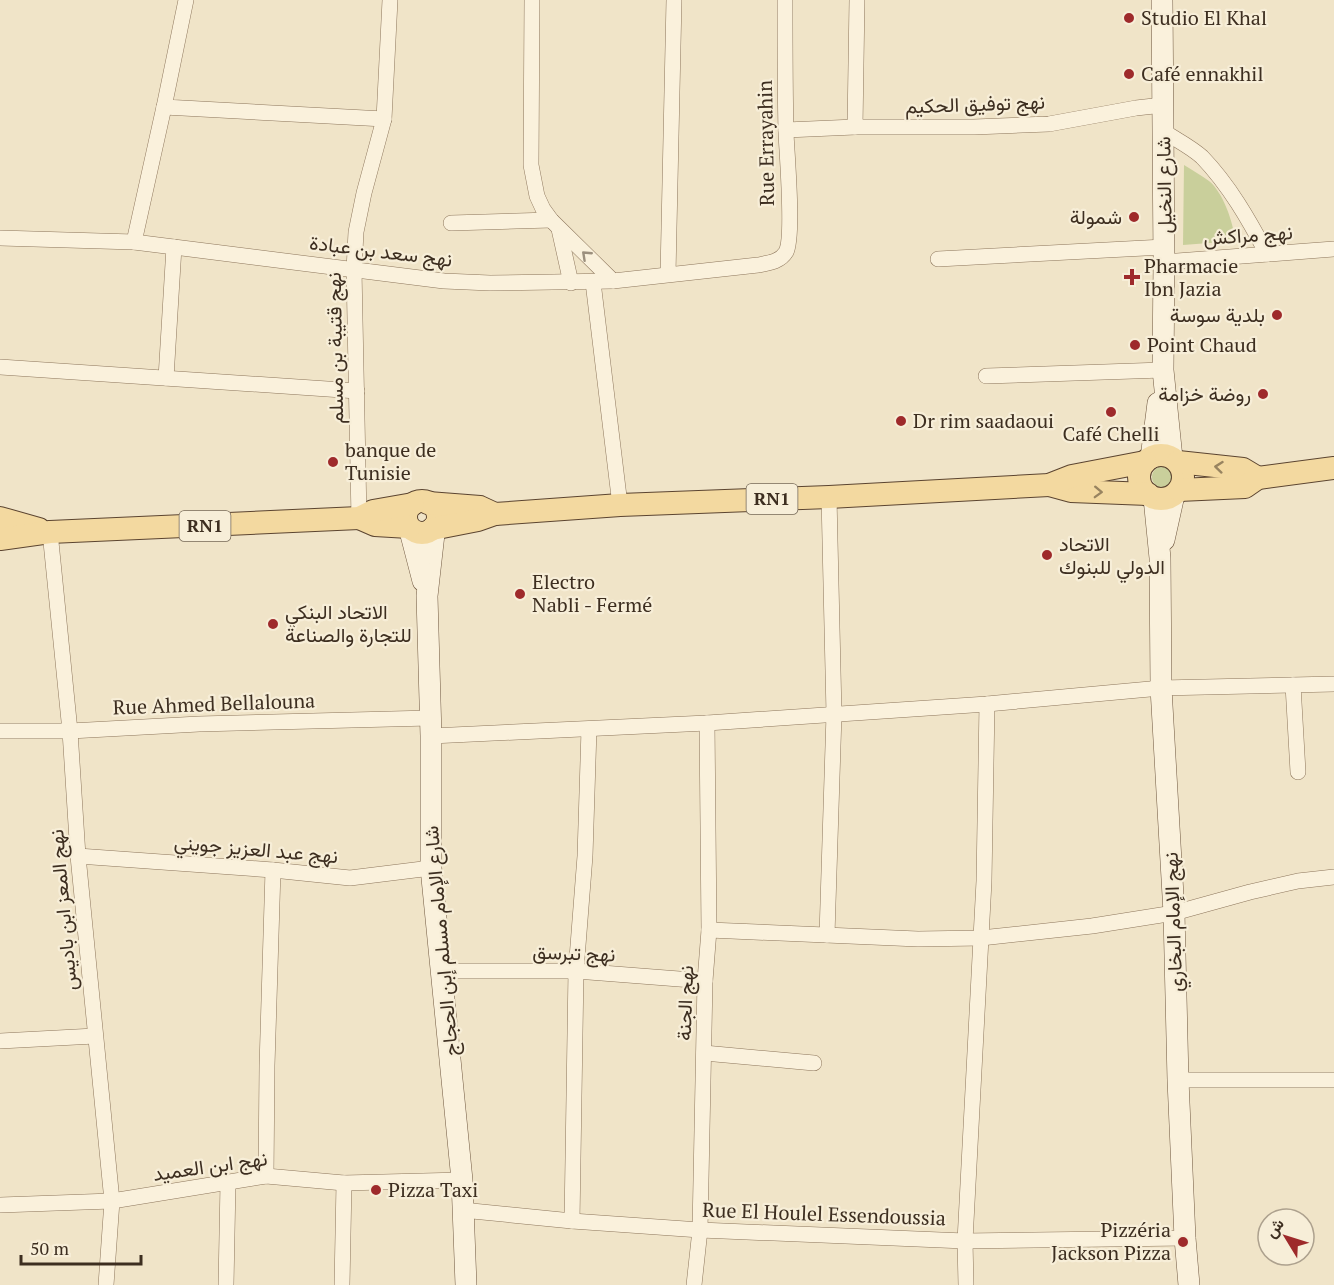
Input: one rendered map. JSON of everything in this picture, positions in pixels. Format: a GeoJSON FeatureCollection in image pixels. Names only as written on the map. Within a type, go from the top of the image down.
{"type":"FeatureCollection","features":[{"type":"Feature","properties":{"kind":"main road","name":"RN1"},"geometry":{"type":"LineString","coordinates":[[359,518],[375,525],[409,527],[418,532],[478,520],[495,514],[620,505],[1049,485],[1072,476],[1161,460],[1243,469],[1258,478]]}},
{"type":"Feature","properties":{"kind":"main road"},"geometry":{"type":"LineString","coordinates":[[1161,460],[1182,468],[1182,483],[1164,494],[1143,489],[1139,475],[1141,468],[1161,460]]}},
{"type":"Feature","properties":{"kind":"main road","name":"RN1"},"geometry":{"type":"LineString","coordinates":[[1049,485],[1071,491],[1164,494],[1245,487],[1258,478],[1334,468]]}},
{"type":"Feature","properties":{"kind":"main road","name":"RN1"},"geometry":{"type":"LineString","coordinates":[[0,539],[50,532],[359,518],[373,511],[421,503],[480,507],[495,514]]}},
{"type":"Feature","properties":{"kind":"main road"},"geometry":{"type":"LineString","coordinates":[[409,527],[406,512],[421,503],[436,510],[437,520],[434,527]]}},
{"type":"Feature","properties":{"kind":"main road","name":"RN1"},"geometry":{"type":"LineString","coordinates":[[0,518],[50,532]]}},
{"type":"Feature","properties":{"kind":"street"},"geometry":{"type":"LineString","coordinates":[[134,242],[186,0]]}},
{"type":"Feature","properties":{"kind":"street","name":"نهج قتيبة بن مسلم"},"geometry":{"type":"LineString","coordinates":[[359,518],[354,270],[356,232],[384,119],[390,0]]}},
{"type":"Feature","properties":{"kind":"street"},"geometry":{"type":"LineString","coordinates":[[532,0],[531,165],[537,196],[555,225],[613,281]]}},
{"type":"Feature","properties":{"kind":"street"},"geometry":{"type":"LineString","coordinates":[[669,274],[674,0]]}},
{"type":"Feature","properties":{"kind":"street","name":"Rue Errayahin"},"geometry":{"type":"LineString","coordinates":[[758,265],[779,259],[785,253],[790,234],[785,0]]}},
{"type":"Feature","properties":{"kind":"street"},"geometry":{"type":"LineString","coordinates":[[855,127],[857,0]]}},
{"type":"Feature","properties":{"kind":"street","name":"شارع النخيل"},"geometry":{"type":"LineString","coordinates":[[1161,460],[1164,255],[1162,0]]}},
{"type":"Feature","properties":{"kind":"street","name":"نهج توفيق الحكيم"},"geometry":{"type":"LineString","coordinates":[[786,130],[1049,124],[1163,105]]}},
{"type":"Feature","properties":{"kind":"street"},"geometry":{"type":"LineString","coordinates":[[164,106],[384,119]]}},
{"type":"Feature","properties":{"kind":"street"},"geometry":{"type":"LineString","coordinates":[[1163,131],[1200,156],[1216,174],[1252,226],[1268,254]]}},
{"type":"Feature","properties":{"kind":"street"},"geometry":{"type":"LineString","coordinates":[[451,223],[555,225]]}},
{"type":"Feature","properties":{"kind":"street"},"geometry":{"type":"LineString","coordinates":[[555,225],[571,283]]}},
{"type":"Feature","properties":{"kind":"street","name":"نهج سعد بن عبادة"},"geometry":{"type":"LineString","coordinates":[[0,238],[134,242],[464,282],[613,281],[758,265]]}},
{"type":"Feature","properties":{"kind":"street"},"geometry":{"type":"LineString","coordinates":[[166,378],[174,247]]}},
{"type":"Feature","properties":{"kind":"street","name":"نهج مراكش"},"geometry":{"type":"LineString","coordinates":[[938,259],[1268,254],[1334,249]]}},
{"type":"Feature","properties":{"kind":"street"},"geometry":{"type":"LineString","coordinates":[[593,282],[620,505]]}},
{"type":"Feature","properties":{"kind":"street"},"geometry":{"type":"LineString","coordinates":[[0,367],[357,392]]}},
{"type":"Feature","properties":{"kind":"street"},"geometry":{"type":"LineString","coordinates":[[986,376],[1163,370]]}},
{"type":"Feature","properties":{"kind":"street","name":"نهج الإمام البخاري"},"geometry":{"type":"LineString","coordinates":[[1164,494],[1160,558],[1161,688],[1174,913],[1178,1080],[1189,1285]]}},
{"type":"Feature","properties":{"kind":"street"},"geometry":{"type":"LineString","coordinates":[[827,935],[834,714],[829,497]]}},
{"type":"Feature","properties":{"kind":"street"},"geometry":{"type":"LineString","coordinates":[[409,527],[427,596]]}},
{"type":"Feature","properties":{"kind":"street"},"geometry":{"type":"LineString","coordinates":[[427,596],[434,527]]}},
{"type":"Feature","properties":{"kind":"street","name":"نهج المعز ابن باديس"},"geometry":{"type":"LineString","coordinates":[[50,532],[78,856],[112,1202],[106,1285]]}},
{"type":"Feature","properties":{"kind":"street","name":"شارع اﻹمام مسلم إبن الحجاج"},"geometry":{"type":"LineString","coordinates":[[427,596],[431,868],[462,1180],[466,1285]]}},
{"type":"Feature","properties":{"kind":"street","name":"Rue Ahmed Bellalouna"},"geometry":{"type":"LineString","coordinates":[[0,731],[69,731],[199,724],[589,729],[987,704],[1161,688],[1334,684]]}},
{"type":"Feature","properties":{"kind":"street"},"geometry":{"type":"LineString","coordinates":[[1293,685],[1298,772]]}},
{"type":"Feature","properties":{"kind":"street"},"geometry":{"type":"LineString","coordinates":[[966,1285],[965,1241],[986,816],[987,704]]}},
{"type":"Feature","properties":{"kind":"street","name":"نهج الجنة"},"geometry":{"type":"LineString","coordinates":[[694,1285],[700,1230],[705,981],[709,930],[707,723]]}},
{"type":"Feature","properties":{"kind":"street"},"geometry":{"type":"LineString","coordinates":[[572,1221],[576,971],[585,856],[589,729]]}},
{"type":"Feature","properties":{"kind":"street","name":"نهج عبد العزيز جويني"},"geometry":{"type":"LineString","coordinates":[[78,856],[350,878],[431,868]]}},
{"type":"Feature","properties":{"kind":"street"},"geometry":{"type":"LineString","coordinates":[[266,1176],[273,870]]}},
{"type":"Feature","properties":{"kind":"street"},"geometry":{"type":"LineString","coordinates":[[709,930],[918,939],[981,938],[1092,926],[1174,913],[1250,892],[1334,877]]}},
{"type":"Feature","properties":{"kind":"street","name":"نهج تبرسق"},"geometry":{"type":"LineString","coordinates":[[442,971],[576,971],[705,981]]}},
{"type":"Feature","properties":{"kind":"street"},"geometry":{"type":"LineString","coordinates":[[0,1041],[95,1036]]}},
{"type":"Feature","properties":{"kind":"street"},"geometry":{"type":"LineString","coordinates":[[704,1053],[814,1063]]}},
{"type":"Feature","properties":{"kind":"street"},"geometry":{"type":"LineString","coordinates":[[1178,1080],[1334,1080]]}},
{"type":"Feature","properties":{"kind":"street","name":"نهج ابن العميد"},"geometry":{"type":"LineString","coordinates":[[0,1205],[112,1202],[266,1176],[344,1183],[462,1180]]}},
{"type":"Feature","properties":{"kind":"street"},"geometry":{"type":"LineString","coordinates":[[226,1285],[228,1183]]}},
{"type":"Feature","properties":{"kind":"street"},"geometry":{"type":"LineString","coordinates":[[342,1285],[344,1183]]}},
{"type":"Feature","properties":{"kind":"street","name":"Rue El Houlel Essendoussia"},"geometry":{"type":"LineString","coordinates":[[462,1210],[700,1230],[965,1241],[1185,1238]]}},
{"type":"Feature","properties":{"kind":"green space"},"geometry":{"type":"Polygon","coordinates":[[[1184,165],[1209,181],[1219,193],[1230,217],[1235,241],[1183,245],[1184,165]]]}},
{"type":"Feature","properties":{"kind":"green space"},"geometry":{"type":"Polygon","coordinates":[[[1163,466],[1171,469],[1174,477],[1171,485],[1163,488],[1155,485],[1152,477],[1155,469],[1163,466]]]}},
{"type":"Feature","properties":{"kind":"place","name":"Studio El Khal"},"geometry":{"type":"Point","coordinates":[1129,18]}},
{"type":"Feature","properties":{"kind":"place","name":"Café ennakhil"},"geometry":{"type":"Point","coordinates":[1129,74]}},
{"type":"Feature","properties":{"kind":"place","name":"شمولة"},"geometry":{"type":"Point","coordinates":[1134,217]}},
{"type":"Feature","properties":{"kind":"place","name":"Pharmacie Ibn Jazia"},"geometry":{"type":"Point","coordinates":[1132,277]}},
{"type":"Feature","properties":{"kind":"place","name":"بلدية سوسة"},"geometry":{"type":"Point","coordinates":[1277,315]}},
{"type":"Feature","properties":{"kind":"place","name":"Point Chaud"},"geometry":{"type":"Point","coordinates":[1135,345]}},
{"type":"Feature","properties":{"kind":"place","name":"روضة خزامة"},"geometry":{"type":"Point","coordinates":[1263,394]}},
{"type":"Feature","properties":{"kind":"place","name":"Café Chelli"},"geometry":{"type":"Point","coordinates":[1111,412]}},
{"type":"Feature","properties":{"kind":"place","name":"Dr rim saadaoui"},"geometry":{"type":"Point","coordinates":[901,421]}},
{"type":"Feature","properties":{"kind":"place","name":"banque de Tunisie"},"geometry":{"type":"Point","coordinates":[333,462]}},
{"type":"Feature","properties":{"kind":"place","name":"الاتحاد الدولي للبنوك"},"geometry":{"type":"Point","coordinates":[1047,555]}},
{"type":"Feature","properties":{"kind":"place","name":"Electro Nabli - Fermé"},"geometry":{"type":"Point","coordinates":[520,594]}},
{"type":"Feature","properties":{"kind":"place","name":"الاتحاد البنكي للتجارة والصناعة"},"geometry":{"type":"Point","coordinates":[273,624]}},
{"type":"Feature","properties":{"kind":"place","name":"Pizza Taxi"},"geometry":{"type":"Point","coordinates":[376,1190]}},
{"type":"Feature","properties":{"kind":"place","name":"Pizzéria Jackson Pizza"},"geometry":{"type":"Point","coordinates":[1183,1242]}}]}
